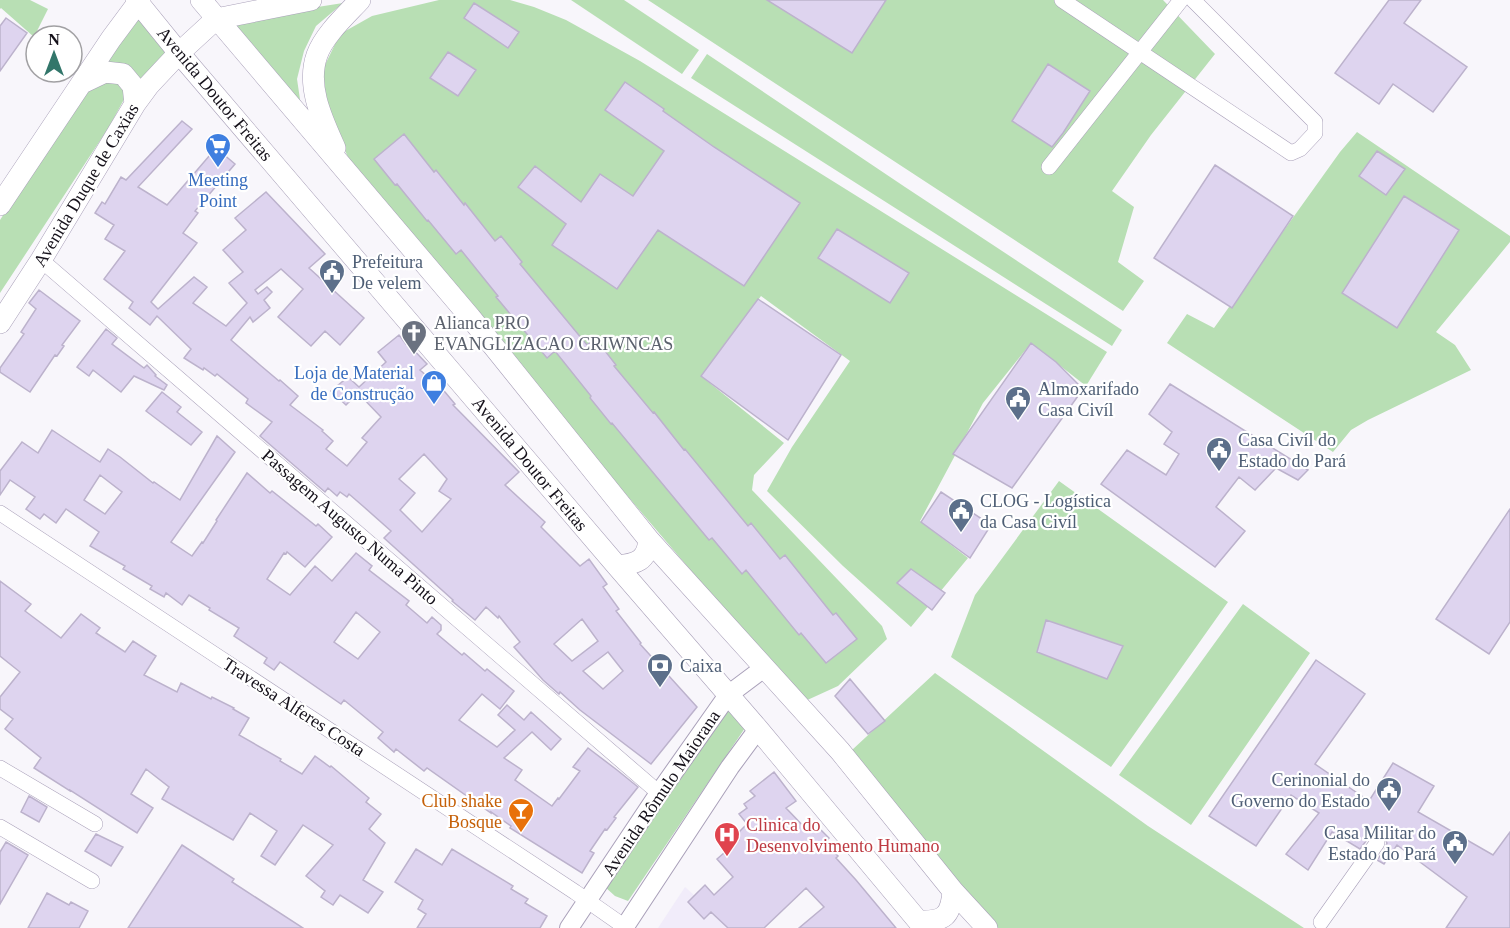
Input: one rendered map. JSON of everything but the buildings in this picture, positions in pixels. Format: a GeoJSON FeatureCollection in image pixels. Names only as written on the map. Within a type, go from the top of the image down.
{"type":"FeatureCollection","features":[{"type":"Feature","properties":{"kind":"main road"},"geometry":{"type":"LineString","coordinates":[[201,0],[470,318],[649,540],[840,751],[953,891],[987,928]]}},
{"type":"Feature","properties":{"kind":"main road"},"geometry":{"type":"LineString","coordinates":[[216,19],[311,0]]}},
{"type":"Feature","properties":{"kind":"main road"},"geometry":{"type":"LineString","coordinates":[[345,170],[325,126],[314,92],[314,71],[317,54],[328,35],[360,0]]}},
{"type":"Feature","properties":{"kind":"main road"},"geometry":{"type":"LineString","coordinates":[[84,80],[138,1]]}},
{"type":"Feature","properties":{"kind":"main road","name":"Avenida Doutor Freitas"},"geometry":{"type":"LineString","coordinates":[[138,1],[179,53],[758,729],[921,924]]}},
{"type":"Feature","properties":{"kind":"main road","name":"Avenida Duque de Caxias"},"geometry":{"type":"LineString","coordinates":[[0,323],[41,261],[135,104],[149,85],[179,53],[216,19]]}},
{"type":"Feature","properties":{"kind":"main road"},"geometry":{"type":"LineString","coordinates":[[84,82],[105,72],[123,74],[133,86],[135,104]]}},
{"type":"Feature","properties":{"kind":"main road"},"geometry":{"type":"LineString","coordinates":[[0,205],[81,84]]}},
{"type":"Feature","properties":{"kind":"main road"},"geometry":{"type":"LineString","coordinates":[[617,566],[627,565],[646,555],[649,540]]}},
{"type":"Feature","properties":{"kind":"main road"},"geometry":{"type":"LineString","coordinates":[[921,924],[936,920],[948,913],[952,904],[953,891]]}},
{"type":"Feature","properties":{"kind":"street"},"geometry":{"type":"LineString","coordinates":[[1062,0],[1291,153],[1300,149],[1315,133],[1315,122],[1193,0]]}},
{"type":"Feature","properties":{"kind":"street"},"geometry":{"type":"LineString","coordinates":[[1049,167],[1180,0]]}},
{"type":"Feature","properties":{"kind":"street","name":"Passagem Augusto Numa Pinto"},"geometry":{"type":"LineString","coordinates":[[41,261],[659,793]]}},
{"type":"Feature","properties":{"kind":"street","name":"Travessa Alferes Costa"},"geometry":{"type":"LineString","coordinates":[[0,513],[625,928]]}},
{"type":"Feature","properties":{"kind":"street","name":"Avenida Rômulo Maiorana"},"geometry":{"type":"LineString","coordinates":[[569,928],[728,695],[764,668]]}},
{"type":"Feature","properties":{"kind":"street"},"geometry":{"type":"LineString","coordinates":[[625,928],[730,767],[758,729]]}},
{"type":"Feature","properties":{"kind":"street"},"geometry":{"type":"LineString","coordinates":[[0,768],[95,824]]}},
{"type":"Feature","properties":{"kind":"street"},"geometry":{"type":"LineString","coordinates":[[0,826],[92,881]]}},
{"type":"Feature","properties":{"kind":"street"},"geometry":{"type":"LineString","coordinates":[[1321,922],[1377,843]]}},
{"type":"Feature","properties":{"kind":"shaded area"},"geometry":{"type":"Polygon","coordinates":[[[685,887],[730,928],[658,928],[685,887]]]}},
{"type":"Feature","properties":{"kind":"green space"},"geometry":{"type":"Polygon","coordinates":[[[0,0],[30,0],[48,9],[40,24],[24,24],[24,28],[0,9],[0,0]]]}},
{"type":"Feature","properties":{"kind":"green space"},"geometry":{"type":"Polygon","coordinates":[[[439,0],[510,0],[566,20],[640,61],[1107,352],[1086,386],[1031,343],[983,403],[920,521],[968,558],[911,627],[843,566],[767,491],[792,447],[850,361],[761,296],[701,376],[784,443],[754,475],[752,490],[882,626],[887,639],[838,686],[803,702],[532,384],[352,167],[319,88],[323,69],[340,34],[372,16],[439,0]]]}},
{"type":"Feature","properties":{"kind":"green space"},"geometry":{"type":"Polygon","coordinates":[[[571,0],[624,0],[699,50],[682,74],[571,0]]]}},
{"type":"Feature","properties":{"kind":"green space"},"geometry":{"type":"Polygon","coordinates":[[[648,0],[1163,0],[1215,54],[1151,135],[1112,191],[1134,207],[1118,262],[1144,281],[1123,311],[648,0]]]}},
{"type":"Feature","properties":{"kind":"green space"},"geometry":{"type":"Polygon","coordinates":[[[343,3],[316,26],[304,51],[297,79],[302,113],[223,22],[343,3]]]}},
{"type":"Feature","properties":{"kind":"green space"},"geometry":{"type":"Polygon","coordinates":[[[138,9],[173,53],[138,94],[94,71],[138,9]]]}},
{"type":"Feature","properties":{"kind":"green space"},"geometry":{"type":"Polygon","coordinates":[[[707,54],[1122,330],[1112,346],[691,78],[707,54]]]}},
{"type":"Feature","properties":{"kind":"green space"},"geometry":{"type":"Polygon","coordinates":[[[107,78],[123,82],[128,92],[109,127],[0,293],[0,220],[87,86],[107,78]]]}},
{"type":"Feature","properties":{"kind":"green space"},"geometry":{"type":"Polygon","coordinates":[[[1357,132],[1510,236],[1510,242],[1436,332],[1455,345],[1471,370],[1351,430],[1333,452],[1167,343],[1187,314],[1214,328],[1340,152],[1357,132]]]}},
{"type":"Feature","properties":{"kind":"green space"},"geometry":{"type":"Polygon","coordinates":[[[1059,481],[1228,602],[1111,767],[951,657],[975,595],[1059,481]]]}},
{"type":"Feature","properties":{"kind":"green space"},"geometry":{"type":"Polygon","coordinates":[[[1243,604],[1310,653],[1191,825],[1119,775],[1243,604]]]}},
{"type":"Feature","properties":{"kind":"green space"},"geometry":{"type":"Polygon","coordinates":[[[935,673],[1148,826],[1304,928],[996,928],[852,750],[935,673]]]}},
{"type":"Feature","properties":{"kind":"green space"},"geometry":{"type":"Polygon","coordinates":[[[728,704],[747,725],[628,901],[615,896],[605,887],[728,704]]]}},
{"type":"Feature","properties":{"kind":"place","name":"Meeting Point"},"geometry":{"type":"Point","coordinates":[218,169]}},
{"type":"Feature","properties":{"kind":"place","name":"Prefeitura De velem"},"geometry":{"type":"Point","coordinates":[332,295]}},
{"type":"Feature","properties":{"kind":"place","name":"Alianca PRO EVANGLIZACAO CRIWNCAS"},"geometry":{"type":"Point","coordinates":[414,356]}},
{"type":"Feature","properties":{"kind":"place","name":"Loja de Material de Construção"},"geometry":{"type":"Point","coordinates":[434,406]}},
{"type":"Feature","properties":{"kind":"place","name":"Almoxarifado Casa Civíl"},"geometry":{"type":"Point","coordinates":[1018,422]}},
{"type":"Feature","properties":{"kind":"place","name":"Casa Civíl do Estado do Pará"},"geometry":{"type":"Point","coordinates":[1219,473]}},
{"type":"Feature","properties":{"kind":"place","name":"CLOG - Logística da Casa Civíl"},"geometry":{"type":"Point","coordinates":[961,534]}},
{"type":"Feature","properties":{"kind":"place","name":"Caixa"},"geometry":{"type":"Point","coordinates":[660,689]}},
{"type":"Feature","properties":{"kind":"place","name":"Cerinonial do Governo do Estado"},"geometry":{"type":"Point","coordinates":[1389,813]}},
{"type":"Feature","properties":{"kind":"place","name":"Club shake Bosque"},"geometry":{"type":"Point","coordinates":[521,834]}},
{"type":"Feature","properties":{"kind":"place","name":"Clinica do Desenvolvimento Humano"},"geometry":{"type":"Point","coordinates":[727,858]}},
{"type":"Feature","properties":{"kind":"place","name":"Casa Militar do Estado do Pará"},"geometry":{"type":"Point","coordinates":[1455,866]}}]}
